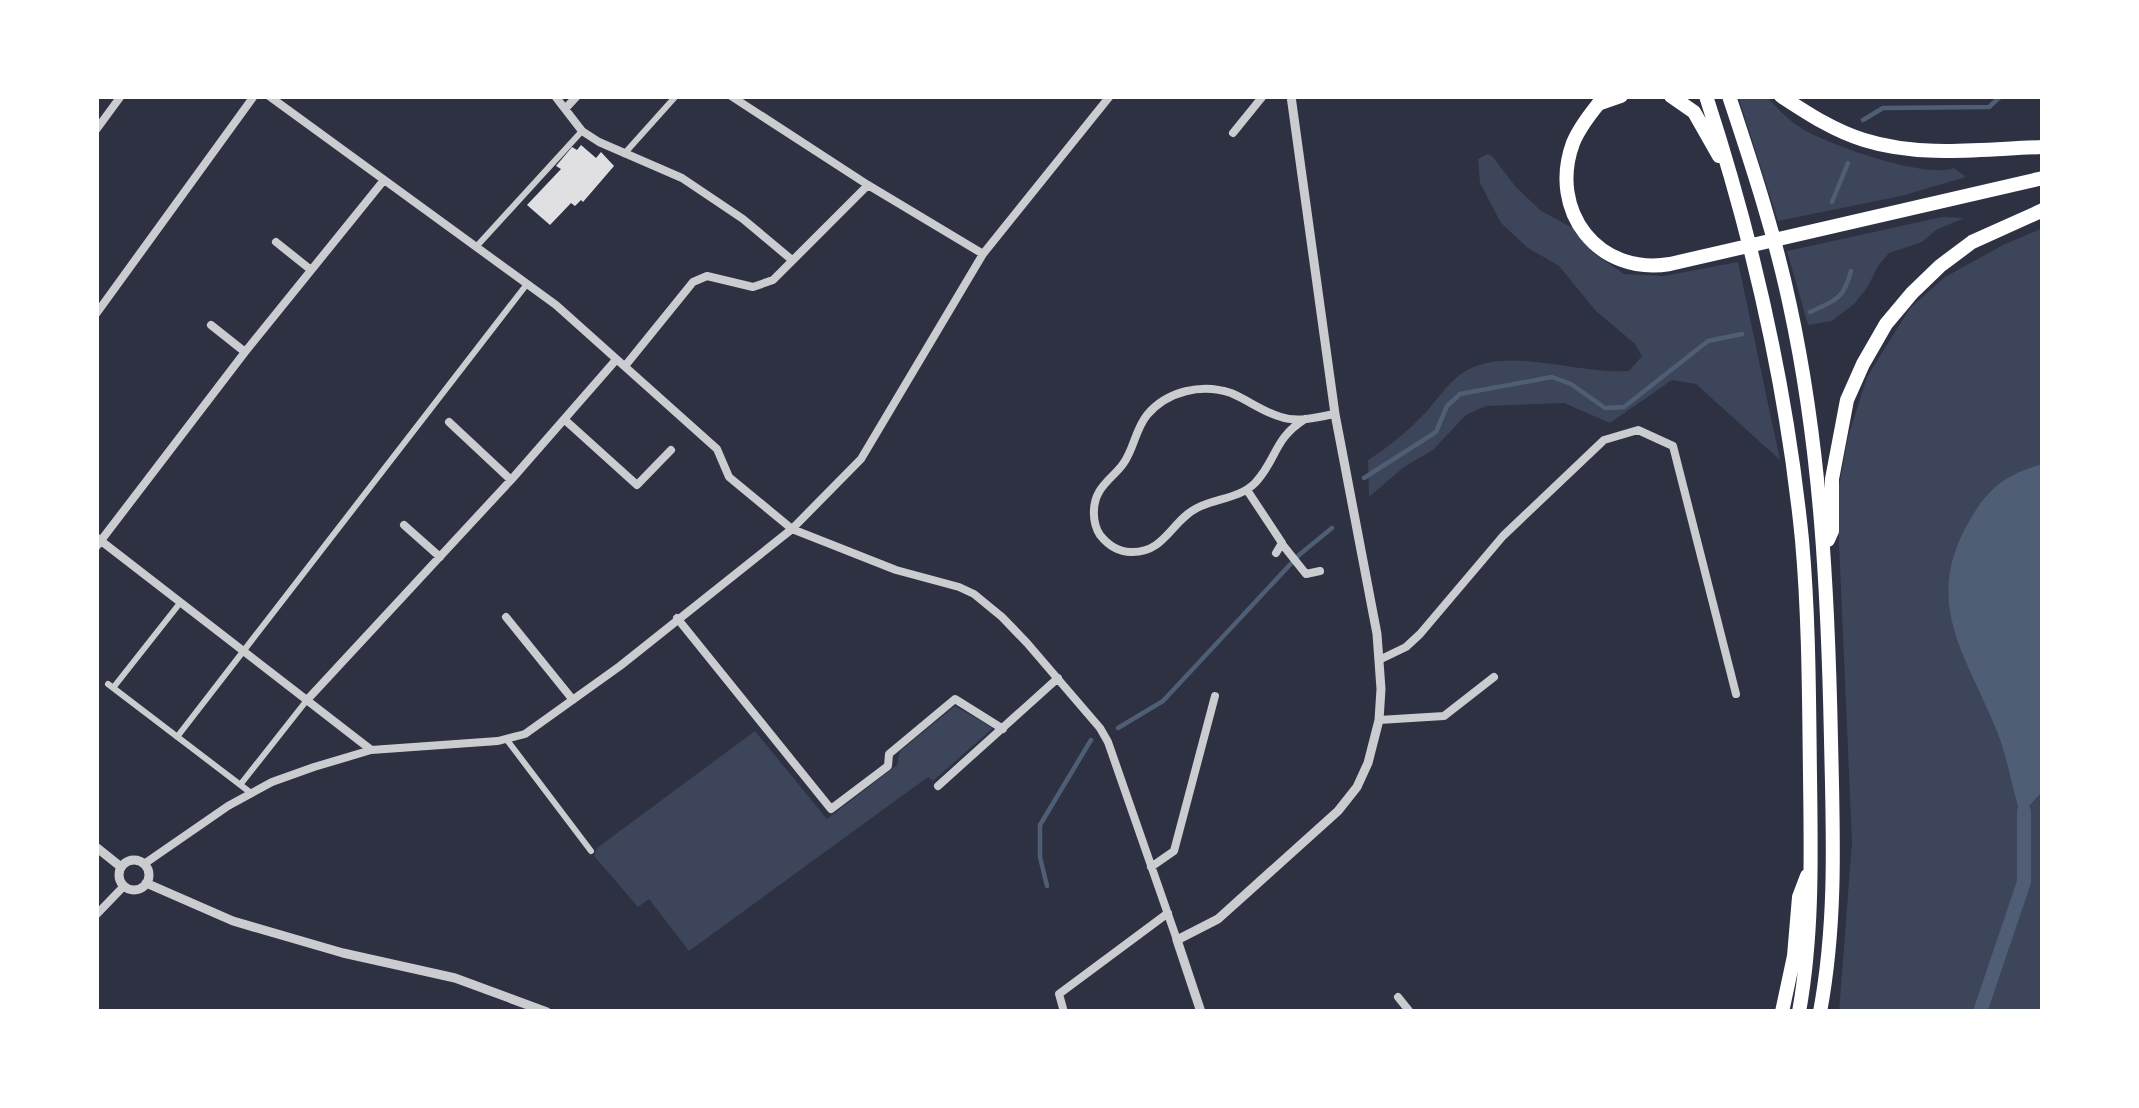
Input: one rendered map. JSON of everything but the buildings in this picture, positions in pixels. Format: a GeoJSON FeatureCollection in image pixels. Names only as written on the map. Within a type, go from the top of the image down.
{"type":"FeatureCollection","features":[{"type":"Feature","properties":{"kind":"highway"},"geometry":{"type":"LineString","coordinates":[[1622,96],[1602,100],[1574,142],[1568,162],[1568,198],[1589,238],[1616,260],[1639,267],[1670,264],[2043,178]]}},
{"type":"Feature","properties":{"kind":"highway"},"geometry":{"type":"LineString","coordinates":[[1671,96],[1694,112],[1733,183]]}},
{"type":"Feature","properties":{"kind":"highway"},"geometry":{"type":"LineString","coordinates":[[1706,96],[1733,183],[1777,369],[1802,543],[1811,865],[1799,1012]]}},
{"type":"Feature","properties":{"kind":"highway"},"geometry":{"type":"LineString","coordinates":[[1729,96],[1790,304],[1816,459],[1825,550],[1833,832],[1832,926],[1820,1012]]}},
{"type":"Feature","properties":{"kind":"highway"},"geometry":{"type":"LineString","coordinates":[[1780,96],[1840,132],[1900,149],[2043,147]]}},
{"type":"Feature","properties":{"kind":"highway"},"geometry":{"type":"LineString","coordinates":[[1825,550],[1832,531],[1832,479],[1847,400],[1886,324],[1940,266],[1972,242],[2043,210]]}},
{"type":"Feature","properties":{"kind":"highway"},"geometry":{"type":"LineString","coordinates":[[1782,1012],[1794,956],[1799,897],[1811,865]]}},
{"type":"Feature","properties":{"kind":"street"},"geometry":{"type":"LineString","coordinates":[[97,125],[122,96]]}},
{"type":"Feature","properties":{"kind":"street"},"geometry":{"type":"LineString","coordinates":[[96,314],[254,96]]}},
{"type":"Feature","properties":{"kind":"street"},"geometry":{"type":"LineString","coordinates":[[555,96],[582,131],[682,178],[792,260]]}},
{"type":"Feature","properties":{"kind":"street"},"geometry":{"type":"LineString","coordinates":[[566,110],[577,96]]}},
{"type":"Feature","properties":{"kind":"street"},"geometry":{"type":"LineString","coordinates":[[624,154],[676,96]]}},
{"type":"Feature","properties":{"kind":"street"},"geometry":{"type":"LineString","coordinates":[[731,96],[983,254]]}},
{"type":"Feature","properties":{"kind":"street"},"geometry":{"type":"LineString","coordinates":[[144,864],[251,794],[293,775],[370,750],[507,740],[525,734],[620,666],[792,529],[861,459],[983,254],[1110,96]]}},
{"type":"Feature","properties":{"kind":"street"},"geometry":{"type":"LineString","coordinates":[[1234,134],[1263,96]]}},
{"type":"Feature","properties":{"kind":"street"},"geometry":{"type":"LineString","coordinates":[[1177,940],[1218,919],[1338,811],[1368,763],[1379,720],[1377,634],[1335,414],[1291,96]]}},
{"type":"Feature","properties":{"kind":"street"},"geometry":{"type":"LineString","coordinates":[[276,98],[556,305],[718,449],[729,476],[792,529],[896,570],[958,586],[1002,616],[1100,728],[1124,784],[1202,1012]]}},
{"type":"Feature","properties":{"kind":"street"},"geometry":{"type":"LineString","coordinates":[[476,247],[582,131]]}},
{"type":"Feature","properties":{"kind":"street"},"geometry":{"type":"LineString","coordinates":[[370,750],[98,541],[384,179]]}},
{"type":"Feature","properties":{"kind":"street"},"geometry":{"type":"LineString","coordinates":[[240,785],[307,700],[693,282],[707,276],[753,287],[773,280],[868,185]]}},
{"type":"Feature","properties":{"kind":"street"},"geometry":{"type":"LineString","coordinates":[[276,242],[311,270]]}},
{"type":"Feature","properties":{"kind":"street"},"geometry":{"type":"LineString","coordinates":[[177,737],[527,284]]}},
{"type":"Feature","properties":{"kind":"street"},"geometry":{"type":"LineString","coordinates":[[211,325],[245,352]]}},
{"type":"Feature","properties":{"kind":"street"},"geometry":{"type":"LineString","coordinates":[[1305,419],[1283,436],[1267,468],[1247,490],[1195,509],[1150,550],[1120,551],[1095,526],[1096,495],[1128,457],[1146,417],[1169,397],[1215,389],[1279,417],[1335,414]]}},
{"type":"Feature","properties":{"kind":"street"},"geometry":{"type":"LineString","coordinates":[[565,420],[637,484],[671,450]]}},
{"type":"Feature","properties":{"kind":"street"},"geometry":{"type":"LineString","coordinates":[[449,422],[511,480]]}},
{"type":"Feature","properties":{"kind":"street"},"geometry":{"type":"LineString","coordinates":[[1379,660],[1420,634],[1504,536],[1604,440],[1639,430],[1672,446],[1736,694]]}},
{"type":"Feature","properties":{"kind":"street"},"geometry":{"type":"LineString","coordinates":[[1247,490],[1279,548],[1306,574],[1320,572]]}},
{"type":"Feature","properties":{"kind":"street"},"geometry":{"type":"LineString","coordinates":[[404,525],[440,557]]}},
{"type":"Feature","properties":{"kind":"street"},"geometry":{"type":"LineString","coordinates":[[180,603],[111,686],[251,794]]}},
{"type":"Feature","properties":{"kind":"street"},"geometry":{"type":"LineString","coordinates":[[506,617],[573,700]]}},
{"type":"Feature","properties":{"kind":"street"},"geometry":{"type":"LineString","coordinates":[[677,618],[831,809],[888,766],[889,754],[955,699],[1003,729]]}},
{"type":"Feature","properties":{"kind":"street"},"geometry":{"type":"LineString","coordinates":[[1379,720],[1444,716],[1494,677]]}},
{"type":"Feature","properties":{"kind":"street"},"geometry":{"type":"LineString","coordinates":[[938,786],[1058,678]]}},
{"type":"Feature","properties":{"kind":"street"},"geometry":{"type":"LineString","coordinates":[[1151,866],[1174,851],[1215,696]]}},
{"type":"Feature","properties":{"kind":"street"},"geometry":{"type":"LineString","coordinates":[[507,740],[591,851]]}},
{"type":"Feature","properties":{"kind":"street"},"geometry":{"type":"LineString","coordinates":[[96,847],[121,867]]}},
{"type":"Feature","properties":{"kind":"street"},"geometry":{"type":"LineString","coordinates":[[132,860],[144,864],[146,884],[138,889],[124,886],[121,867],[132,860]]}},
{"type":"Feature","properties":{"kind":"street"},"geometry":{"type":"LineString","coordinates":[[146,884],[233,921],[343,953],[455,978],[547,1012]]}},
{"type":"Feature","properties":{"kind":"street"},"geometry":{"type":"LineString","coordinates":[[96,915],[124,886]]}},
{"type":"Feature","properties":{"kind":"street"},"geometry":{"type":"LineString","coordinates":[[1064,1012],[1058,994],[1168,913]]}},
{"type":"Feature","properties":{"kind":"street"},"geometry":{"type":"LineString","coordinates":[[1398,998],[1410,1012]]}},
{"type":"Feature","properties":{"kind":"shaded area"},"geometry":{"type":"Polygon","coordinates":[[[1738,96],[1766,96],[1801,128],[1854,151],[1922,169],[1954,168],[1966,177],[1901,196],[1778,221],[1738,96]]]}},
{"type":"Feature","properties":{"kind":"shaded area"},"geometry":{"type":"Polygon","coordinates":[[[1487,154],[1541,211],[1573,228],[1595,254],[1624,274],[1664,276],[1738,262],[1780,460],[1696,384],[1672,380],[1610,423],[1564,403],[1486,406],[1466,415],[1433,450],[1369,497],[1368,460],[1412,426],[1464,372],[1501,361],[1629,371],[1642,356],[1559,266],[1528,248],[1501,223],[1480,183],[1478,159],[1487,154]]]}},
{"type":"Feature","properties":{"kind":"shaded area"},"geometry":{"type":"Polygon","coordinates":[[[1942,217],[1964,218],[1922,242],[1889,253],[1854,304],[1832,321],[1808,325],[1787,251],[1942,217]]]}},
{"type":"Feature","properties":{"kind":"shaded area"},"geometry":{"type":"Polygon","coordinates":[[[2043,228],[2043,1012],[1839,1012],[1852,842],[1837,497],[1848,437],[1867,377],[1910,308],[1945,277],[2043,228]]]}},
{"type":"Feature","properties":{"kind":"shaded area"},"geometry":{"type":"Polygon","coordinates":[[[2043,464],[2043,791],[2024,811],[2018,806],[1998,734],[1955,632],[1949,581],[1954,554],[1982,502],[1997,485],[2043,464]]]}},
{"type":"Feature","properties":{"kind":"shaded area"},"geometry":{"type":"Polygon","coordinates":[[[955,706],[993,728],[933,781],[928,777],[689,951],[649,899],[638,907],[594,856],[597,848],[755,731],[827,819],[897,765],[900,751],[955,706]]]}},
{"type":"Feature","properties":{"kind":"waterway"},"geometry":{"type":"LineString","coordinates":[[1863,120],[1883,108],[1989,107],[2001,96]]}},
{"type":"Feature","properties":{"kind":"waterway"},"geometry":{"type":"LineString","coordinates":[[1832,202],[1848,163]]}},
{"type":"Feature","properties":{"kind":"waterway"},"geometry":{"type":"LineString","coordinates":[[1810,312],[1837,298],[1851,271]]}},
{"type":"Feature","properties":{"kind":"waterway"},"geometry":{"type":"LineString","coordinates":[[1364,478],[1436,432],[1447,406],[1460,394],[1552,377],[1605,408],[1624,407],[1708,341],[1742,334]]}},
{"type":"Feature","properties":{"kind":"waterway"},"geometry":{"type":"LineString","coordinates":[[1118,728],[1163,701],[1299,555],[1332,528]]}},
{"type":"Feature","properties":{"kind":"waterway"},"geometry":{"type":"LineString","coordinates":[[1047,886],[1040,857],[1040,825],[1091,740]]}},
{"type":"Feature","properties":{"kind":"waterway"},"geometry":{"type":"LineString","coordinates":[[1980,1012],[2024,882],[2024,811]]}}]}
